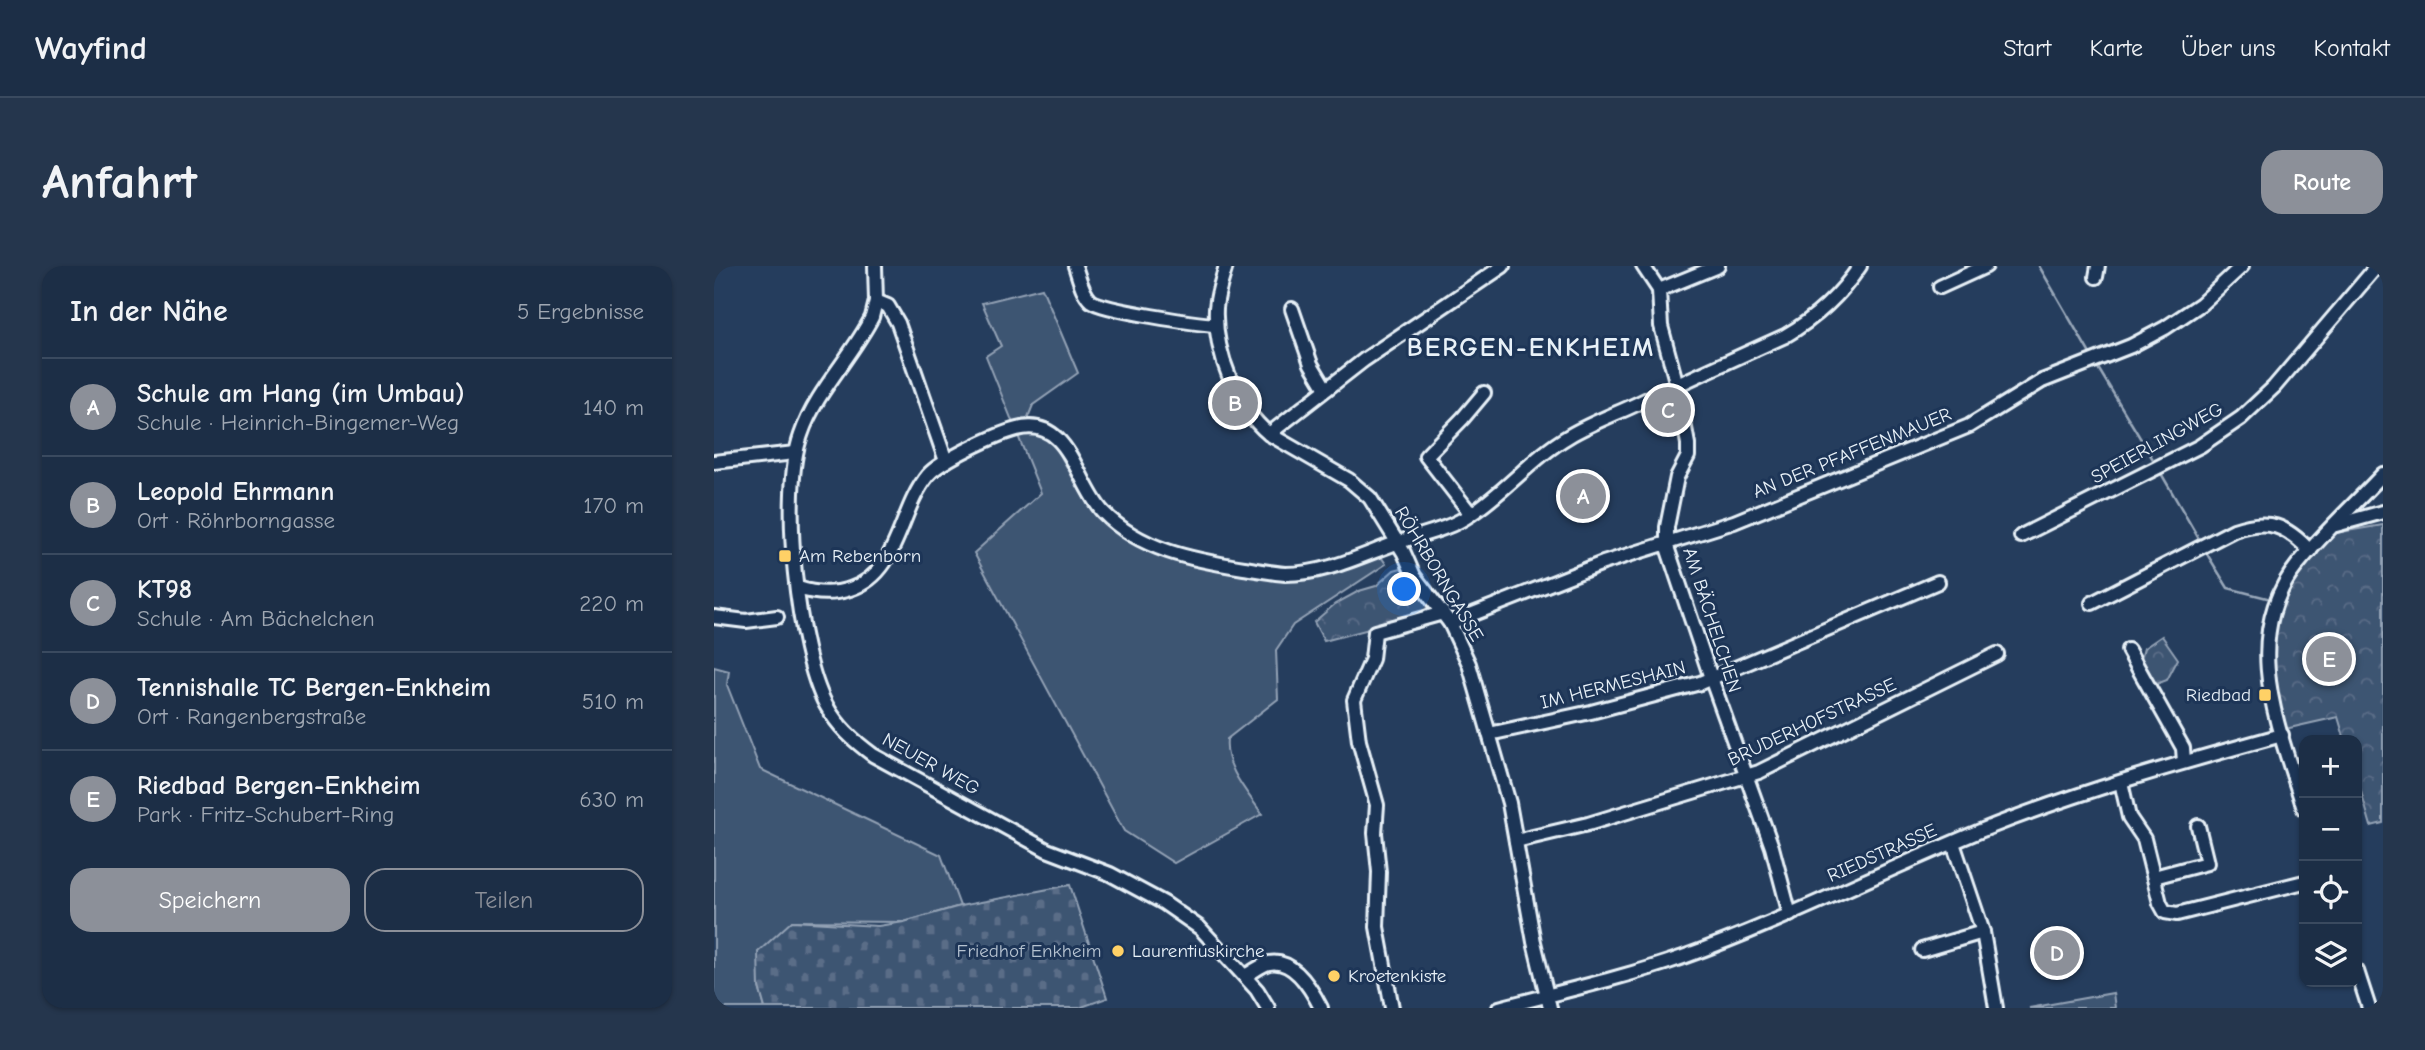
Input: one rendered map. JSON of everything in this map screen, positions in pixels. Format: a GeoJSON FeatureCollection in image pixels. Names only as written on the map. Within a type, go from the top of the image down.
{"type":"FeatureCollection","features":[{"type":"Feature","properties":{"kind":"street","name":"NEUER WEG"},"geometry":{"type":"LineString","coordinates":[[875,266],[876,301],[867,327],[806,420],[796,453],[791,520],[805,648],[812,673],[832,715],[853,740],[873,755],[1047,850],[1110,874],[1164,902],[1200,928],[1245,976],[1268,1008]]}},
{"type":"Feature","properties":{"kind":"street"},"geometry":{"type":"LineString","coordinates":[[1075,266],[1088,298],[1098,304],[1158,317],[1216,325]]}},
{"type":"Feature","properties":{"kind":"street","name":"RÖHRBORNGASSE"},"geometry":{"type":"LineString","coordinates":[[1226,266],[1218,295],[1216,325],[1234,388],[1249,415],[1269,434],[1358,486],[1378,509],[1414,576],[1446,618],[1468,664],[1509,803],[1548,1002]]}},
{"type":"Feature","properties":{"kind":"street"},"geometry":{"type":"LineString","coordinates":[[1269,434],[1364,360],[1503,266]]}},
{"type":"Feature","properties":{"kind":"street"},"geometry":{"type":"LineString","coordinates":[[1643,266],[1659,290],[1718,266]]}},
{"type":"Feature","properties":{"kind":"street"},"geometry":{"type":"LineString","coordinates":[[798,588],[832,594],[867,583],[881,568],[928,476],[946,461],[1013,429],[1030,426],[1052,432],[1062,442],[1095,503],[1123,529],[1164,551],[1186,558],[1282,574],[1326,569],[1448,527],[1471,514],[1566,438],[1785,336],[1809,322],[1840,293],[1860,266]]}},
{"type":"Feature","properties":{"kind":"street"},"geometry":{"type":"LineString","coordinates":[[1940,287],[1986,266]]}},
{"type":"Feature","properties":{"kind":"street","name":"AN DER PFAFFENMAUER"},"geometry":{"type":"LineString","coordinates":[[1392,1008],[1377,926],[1377,805],[1359,741],[1354,697],[1372,659],[1375,632],[1446,618],[1592,567],[1734,522],[1975,423],[2037,383],[2131,346],[2165,328],[2201,304],[2242,266]]}},
{"type":"Feature","properties":{"kind":"street","name":"SPEIERLINGWEG"},"geometry":{"type":"LineString","coordinates":[[2021,536],[2190,451],[2241,418],[2274,387],[2377,266]]}},
{"type":"Feature","properties":{"kind":"street","name":"AM BÄCHELCHEN"},"geometry":{"type":"LineString","coordinates":[[1659,290],[1661,326],[1677,385],[1689,450],[1677,477],[1667,527],[1669,555],[1745,777],[1772,846],[1790,915]]}},
{"type":"Feature","properties":{"kind":"street"},"geometry":{"type":"LineString","coordinates":[[876,301],[888,306],[898,323],[946,461]]}},
{"type":"Feature","properties":{"kind":"street"},"geometry":{"type":"LineString","coordinates":[[1292,310],[1311,364],[1326,389]]}},
{"type":"Feature","properties":{"kind":"street"},"geometry":{"type":"LineString","coordinates":[[1471,514],[1426,456],[1484,393]]}},
{"type":"Feature","properties":{"kind":"street"},"geometry":{"type":"LineString","coordinates":[[714,462],[796,453]]}},
{"type":"Feature","properties":{"kind":"street"},"geometry":{"type":"LineString","coordinates":[[2301,798],[2267,679],[2267,632],[2284,584],[2310,551],[2383,474]]}},
{"type":"Feature","properties":{"kind":"street"},"geometry":{"type":"LineString","coordinates":[[2333,526],[2383,512]]}},
{"type":"Feature","properties":{"kind":"street"},"geometry":{"type":"LineString","coordinates":[[2092,603],[2234,530],[2253,524],[2269,524],[2289,531],[2310,551]]}},
{"type":"Feature","properties":{"kind":"street","name":"IM HERMESHAIN"},"geometry":{"type":"LineString","coordinates":[[1489,734],[1591,712],[1711,678],[1938,582]]}},
{"type":"Feature","properties":{"kind":"street"},"geometry":{"type":"LineString","coordinates":[[714,617],[746,621],[777,617]]}},
{"type":"Feature","properties":{"kind":"street"},"geometry":{"type":"LineString","coordinates":[[2128,650],[2183,748],[2184,762]]}},
{"type":"Feature","properties":{"kind":"street","name":"BRUDERHOFSTRASSE"},"geometry":{"type":"LineString","coordinates":[[1516,841],[1588,824],[1759,772],[1997,654]]}},
{"type":"Feature","properties":{"kind":"street","name":"RIEDSTRASSE"},"geometry":{"type":"LineString","coordinates":[[1499,1008],[1548,1002],[1645,970],[1735,938],[1953,843],[2043,808],[2184,762],[2281,735]]}},
{"type":"Feature","properties":{"kind":"street"},"geometry":{"type":"LineString","coordinates":[[2121,782],[2129,817],[2144,839],[2162,909],[2172,915],[2299,883]]}},
{"type":"Feature","properties":{"kind":"street"},"geometry":{"type":"LineString","coordinates":[[2154,877],[2207,863],[2199,826]]}},
{"type":"Feature","properties":{"kind":"street"},"geometry":{"type":"LineString","coordinates":[[1953,843],[1983,932],[1996,1008]]}},
{"type":"Feature","properties":{"kind":"street"},"geometry":{"type":"LineString","coordinates":[[1922,950],[1983,932]]}},
{"type":"Feature","properties":{"kind":"street"},"geometry":{"type":"LineString","coordinates":[[1245,976],[1267,963],[1283,964],[1301,978],[1321,1008]]}},
{"type":"Feature","properties":{"kind":"street"},"geometry":{"type":"LineString","coordinates":[[2362,986],[2369,1008]]}},
{"type":"Feature","properties":{"kind":"green space"},"geometry":{"type":"Polygon","coordinates":[[[1042,288],[1078,373],[1033,405],[1022,432],[1041,434],[1053,442],[1089,507],[1118,532],[1281,577],[1379,554],[1386,564],[1293,625],[1276,650],[1278,699],[1227,739],[1233,769],[1262,814],[1174,863],[1124,831],[974,553],[1041,493],[986,356],[1001,346],[982,303],[1042,288]]]}},
{"type":"Feature","properties":{"kind":"green space"},"geometry":{"type":"Polygon","coordinates":[[[2383,525],[2383,823],[2371,826],[2362,795],[2362,735],[2343,735],[2338,717],[2285,729],[2274,677],[2279,611],[2293,584],[2326,540],[2335,533],[2383,525]]]}},
{"type":"Feature","properties":{"kind":"green space"},"geometry":{"type":"Polygon","coordinates":[[[1401,568],[1414,580],[1424,598],[1427,608],[1422,615],[1324,641],[1314,622],[1335,604],[1359,591],[1376,586],[1394,570],[1401,568]]]}},
{"type":"Feature","properties":{"kind":"green space"},"geometry":{"type":"Polygon","coordinates":[[[2162,636],[2178,659],[2167,680],[2154,685],[2141,659],[2144,648],[2162,636]]]}},
{"type":"Feature","properties":{"kind":"green space"},"geometry":{"type":"Polygon","coordinates":[[[714,667],[729,671],[727,685],[760,769],[941,855],[960,906],[904,922],[792,921],[759,987],[765,1008],[714,1008],[714,667]]]}},
{"type":"Feature","properties":{"kind":"green space","name":"Friedhof Enkheim"},"geometry":{"type":"Polygon","coordinates":[[[1070,885],[1107,998],[1079,1008],[765,1008],[759,987],[758,952],[792,921],[878,926],[904,922],[960,906],[1070,885]]]}},
{"type":"Feature","properties":{"kind":"green space"},"geometry":{"type":"Polygon","coordinates":[[[2113,993],[2115,1008],[2029,1008],[2113,993]]]}},
{"type":"Feature","properties":{"kind":"waterway"},"geometry":{"type":"LineString","coordinates":[[2039,266],[2090,354]]}},
{"type":"Feature","properties":{"kind":"waterway"},"geometry":{"type":"LineString","coordinates":[[2098,368],[2154,461]]}},
{"type":"Feature","properties":{"kind":"waterway"},"geometry":{"type":"LineString","coordinates":[[2162,475],[2199,539]]}},
{"type":"Feature","properties":{"kind":"waterway"},"geometry":{"type":"LineString","coordinates":[[2207,554],[2228,588],[2267,598]]}},
{"type":"Feature","properties":{"kind":"place","name":"Leopold Ehrmann"},"geometry":{"type":"Point","coordinates":[1235,403]}},
{"type":"Feature","properties":{"kind":"place","name":"KT98"},"geometry":{"type":"Point","coordinates":[1668,410]}},
{"type":"Feature","properties":{"kind":"place","name":"Schule am Hang (im Umbau)"},"geometry":{"type":"Point","coordinates":[1583,496]}},
{"type":"Feature","properties":{"kind":"place","name":"Am Rebenborn"},"geometry":{"type":"Point","coordinates":[785,556]}},
{"type":"Feature","properties":{"kind":"place","name":"Riedbad Bergen-Enkheim"},"geometry":{"type":"Point","coordinates":[2329,659]}},
{"type":"Feature","properties":{"kind":"place","name":"Riedbad"},"geometry":{"type":"Point","coordinates":[2265,695]}},
{"type":"Feature","properties":{"kind":"place","name":"Laurentiuskirche"},"geometry":{"type":"Point","coordinates":[1118,951]}},
{"type":"Feature","properties":{"kind":"place","name":"Tennishalle TC Bergen-Enkheim"},"geometry":{"type":"Point","coordinates":[2057,953]}},
{"type":"Feature","properties":{"kind":"place","name":"Kroetenkiste"},"geometry":{"type":"Point","coordinates":[1334,976]}},
{"type":"Feature","properties":{"kind":"district","name":"BERGEN-ENKHEIM"},"geometry":{"type":"Point","coordinates":[1531,348]}}]}
